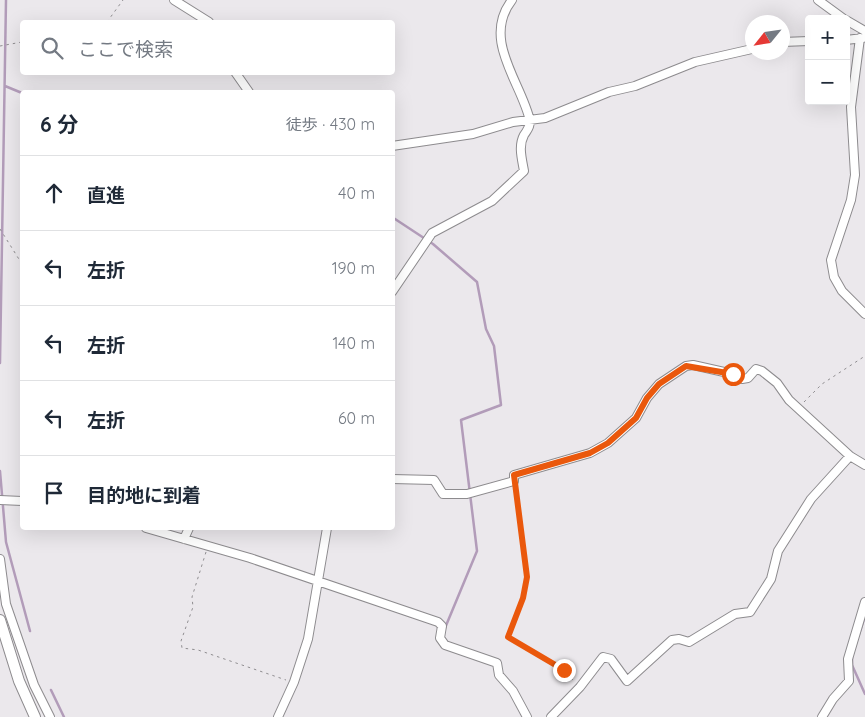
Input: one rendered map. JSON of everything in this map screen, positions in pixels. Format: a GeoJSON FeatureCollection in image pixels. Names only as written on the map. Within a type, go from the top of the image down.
{"type":"FeatureCollection","features":[{"type":"Feature","properties":{"kind":"main road"},"geometry":{"type":"LineString","coordinates":[[0,620],[19,681],[35,717]]}},
{"type":"Feature","properties":{"kind":"street"},"geometry":{"type":"LineString","coordinates":[[174,0],[206,20]]}},
{"type":"Feature","properties":{"kind":"street"},"geometry":{"type":"LineString","coordinates":[[818,0],[839,15]]}},
{"type":"Feature","properties":{"kind":"street"},"geometry":{"type":"LineString","coordinates":[[395,288],[432,233],[492,200],[524,171],[520,148],[523,136],[530,127],[530,121],[504,54],[501,35],[503,17],[508,2]]}},
{"type":"Feature","properties":{"kind":"street"},"geometry":{"type":"LineString","coordinates":[[850,22],[865,31]]}},
{"type":"Feature","properties":{"kind":"street"},"geometry":{"type":"LineString","coordinates":[[862,38],[851,107],[855,175],[851,200],[831,260],[834,277],[842,290],[865,314]]}},
{"type":"Feature","properties":{"kind":"street"},"geometry":{"type":"LineString","coordinates":[[790,41],[805,40]]}},
{"type":"Feature","properties":{"kind":"street"},"geometry":{"type":"LineString","coordinates":[[395,146],[473,134],[513,122],[545,118],[609,92],[635,86],[695,62],[745,51]]}},
{"type":"Feature","properties":{"kind":"street"},"geometry":{"type":"LineString","coordinates":[[237,75],[248,90]]}},
{"type":"Feature","properties":{"kind":"street"},"geometry":{"type":"LineString","coordinates":[[395,479],[434,480],[443,494],[472,493],[514,481],[514,475],[590,453],[608,443],[636,418],[647,398],[659,384],[686,366],[733,374],[742,379],[748,378],[756,369],[762,371],[776,383],[789,400],[850,456],[865,465]]}},
{"type":"Feature","properties":{"kind":"street"},"geometry":{"type":"LineString","coordinates":[[551,717],[580,687],[603,658],[611,659],[627,681],[672,640],[679,639],[689,642],[735,614],[750,612],[771,578],[778,551],[811,499],[850,456]]}},
{"type":"Feature","properties":{"kind":"street"},"geometry":{"type":"LineString","coordinates":[[0,500],[20,501]]}},
{"type":"Feature","properties":{"kind":"street"},"geometry":{"type":"LineString","coordinates":[[153,530],[208,546],[438,622],[442,626],[440,638],[445,645],[497,662],[499,675],[513,691],[527,717]]}},
{"type":"Feature","properties":{"kind":"street"},"geometry":{"type":"LineString","coordinates":[[184,539],[188,530]]}},
{"type":"Feature","properties":{"kind":"street"},"geometry":{"type":"LineString","coordinates":[[278,717],[294,682],[308,639],[327,530]]}},
{"type":"Feature","properties":{"kind":"street"},"geometry":{"type":"LineString","coordinates":[[0,559],[6,604],[34,685],[50,717]]}},
{"type":"Feature","properties":{"kind":"street"},"geometry":{"type":"LineString","coordinates":[[822,717],[833,699],[849,681],[848,659],[865,602]]}},
{"type":"Feature","properties":{"kind":"path"},"geometry":{"type":"LineString","coordinates":[[108,20],[123,0]]}},
{"type":"Feature","properties":{"kind":"path"},"geometry":{"type":"LineString","coordinates":[[1,46],[20,42]]}},
{"type":"Feature","properties":{"kind":"path"},"geometry":{"type":"LineString","coordinates":[[0,229],[20,261]]}},
{"type":"Feature","properties":{"kind":"path"},"geometry":{"type":"LineString","coordinates":[[799,408],[822,384],[865,356]]}},
{"type":"Feature","properties":{"kind":"path"},"geometry":{"type":"LineString","coordinates":[[514,481],[527,577],[523,598],[508,637],[558,665],[580,687]]}},
{"type":"Feature","properties":{"kind":"path"},"geometry":{"type":"LineString","coordinates":[[208,546],[192,596],[193,607],[181,641],[182,648],[198,650],[294,682]]}},
{"type":"Feature","properties":{"kind":"waterway"},"geometry":{"type":"LineString","coordinates":[[0,363],[6,0]]}},
{"type":"Feature","properties":{"kind":"waterway"},"geometry":{"type":"LineString","coordinates":[[5,86],[20,92]]}},
{"type":"Feature","properties":{"kind":"waterway"},"geometry":{"type":"LineString","coordinates":[[395,219],[433,244],[477,282],[486,329],[494,346],[501,405],[461,420],[477,551],[445,628]]}},
{"type":"Feature","properties":{"kind":"waterway"},"geometry":{"type":"LineString","coordinates":[[0,471],[6,542],[30,631]]}},
{"type":"Feature","properties":{"kind":"waterway"},"geometry":{"type":"LineString","coordinates":[[859,634],[865,616]]}},
{"type":"Feature","properties":{"kind":"waterway"},"geometry":{"type":"LineString","coordinates":[[852,656],[852,665],[865,694]]}},
{"type":"Feature","properties":{"kind":"waterway"},"geometry":{"type":"LineString","coordinates":[[51,690],[64,717]]}},
{"type":"Feature","properties":{"kind":"route"},"geometry":{"type":"LineString","coordinates":[[564,670],[508,637],[523,598],[527,577],[527,564],[514,475],[590,453],[608,443],[636,418],[651,392],[659,384],[686,366],[693,365],[733,374]]}}]}
